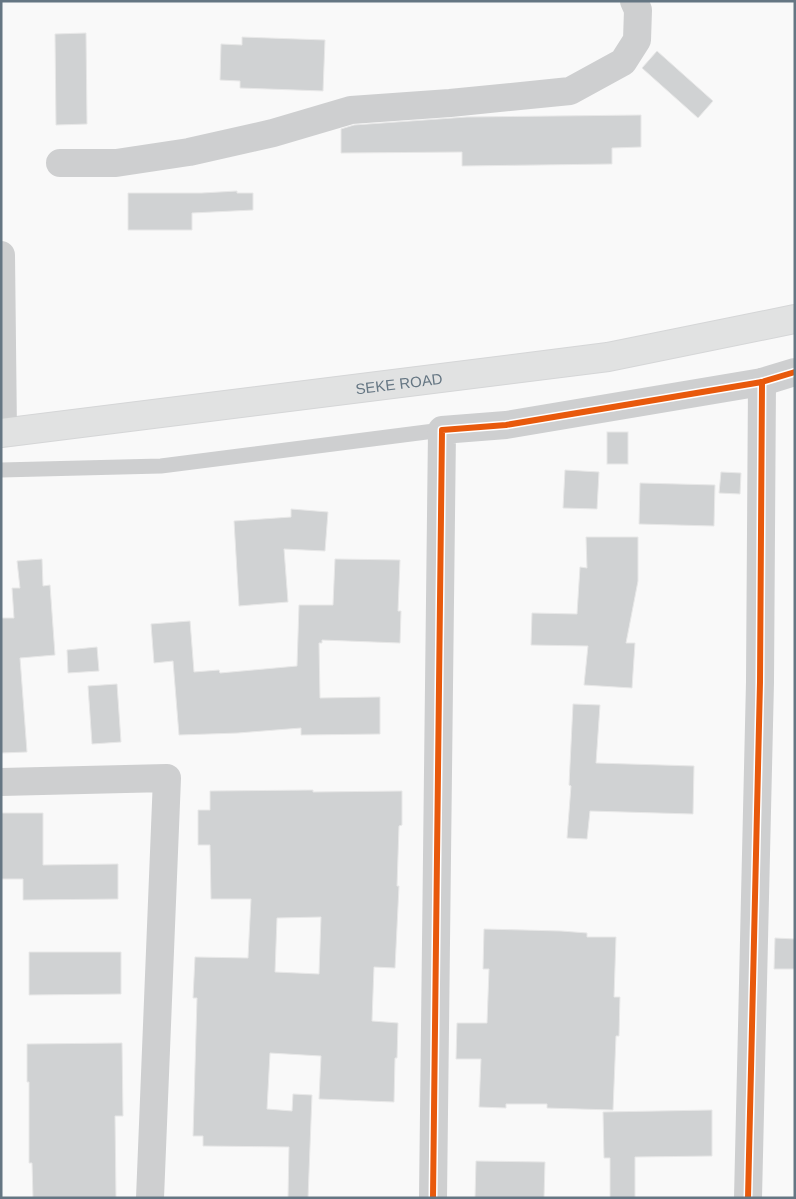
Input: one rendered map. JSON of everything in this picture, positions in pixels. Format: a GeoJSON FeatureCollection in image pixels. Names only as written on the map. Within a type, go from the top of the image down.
{"type":"FeatureCollection","features":[{"type":"Feature","properties":{"kind":"main road","name":"SEKE ROAD"},"geometry":{"type":"LineString","coordinates":[[2,433],[608,357],[795,319]]}},
{"type":"Feature","properties":{"kind":"street"},"geometry":{"type":"LineString","coordinates":[[60,163],[116,164],[189,152],[274,133],[352,110],[450,104],[570,91],[623,62],[637,40],[638,10],[634,1]]}},
{"type":"Feature","properties":{"kind":"street"},"geometry":{"type":"LineString","coordinates":[[1,256],[2,433]]}},
{"type":"Feature","properties":{"kind":"street"},"geometry":{"type":"LineString","coordinates":[[433,1198],[442,430],[506,425],[762,382],[795,372]]}},
{"type":"Feature","properties":{"kind":"street"},"geometry":{"type":"LineString","coordinates":[[748,1198],[760,682],[762,382]]}},
{"type":"Feature","properties":{"kind":"street"},"geometry":{"type":"LineString","coordinates":[[1,782],[167,778],[150,1198]]}},
{"type":"Feature","properties":{"kind":"lane"},"geometry":{"type":"LineString","coordinates":[[1,470],[161,466],[442,430]]}},
{"type":"Feature","properties":{"kind":"building"},"geometry":{"type":"Polygon","coordinates":[[[86,33],[87,124],[56,125],[55,34],[86,33]]]}},
{"type":"Feature","properties":{"kind":"building"},"geometry":{"type":"Polygon","coordinates":[[[242,37],[325,40],[323,91],[240,88],[240,81],[220,80],[221,44],[242,45],[242,37]]]}},
{"type":"Feature","properties":{"kind":"building"},"geometry":{"type":"Polygon","coordinates":[[[657,51],[713,101],[698,118],[642,68],[657,51]]]}},
{"type":"Feature","properties":{"kind":"building"},"geometry":{"type":"Polygon","coordinates":[[[641,115],[641,147],[612,148],[612,164],[462,166],[462,152],[341,153],[341,129],[354,125],[467,117],[641,115]]]}},
{"type":"Feature","properties":{"kind":"building"},"geometry":{"type":"Polygon","coordinates":[[[237,191],[237,193],[253,193],[253,210],[192,213],[192,230],[128,230],[128,193],[237,191]]]}},
{"type":"Feature","properties":{"kind":"building"},"geometry":{"type":"Polygon","coordinates":[[[607,432],[628,432],[628,464],[607,464],[607,432]]]}},
{"type":"Feature","properties":{"kind":"building"},"geometry":{"type":"Polygon","coordinates":[[[565,470],[599,472],[597,509],[563,508],[565,470]]]}},
{"type":"Feature","properties":{"kind":"building"},"geometry":{"type":"Polygon","coordinates":[[[721,472],[741,473],[740,494],[719,493],[721,472]]]}},
{"type":"Feature","properties":{"kind":"building"},"geometry":{"type":"Polygon","coordinates":[[[640,483],[715,485],[714,526],[639,524],[640,483]]]}},
{"type":"Feature","properties":{"kind":"building"},"geometry":{"type":"Polygon","coordinates":[[[291,509],[328,512],[325,551],[284,549],[288,602],[239,606],[234,521],[291,517],[291,509]]]}},
{"type":"Feature","properties":{"kind":"building"},"geometry":{"type":"Polygon","coordinates":[[[586,537],[638,537],[638,581],[626,643],[635,643],[632,688],[584,685],[588,646],[531,645],[532,613],[577,614],[580,567],[587,568],[586,537]]]}},
{"type":"Feature","properties":{"kind":"building"},"geometry":{"type":"Polygon","coordinates":[[[42,559],[43,586],[50,585],[55,655],[20,658],[27,752],[1,753],[1,618],[14,618],[12,588],[20,588],[17,561],[42,559]]]}},
{"type":"Feature","properties":{"kind":"building"},"geometry":{"type":"Polygon","coordinates":[[[335,559],[400,560],[398,611],[401,611],[400,643],[322,640],[322,643],[319,643],[320,698],[380,697],[380,734],[301,735],[301,728],[179,735],[173,661],[154,663],[151,624],[190,621],[194,672],[219,670],[220,673],[297,666],[299,605],[333,605],[335,559]]]}},
{"type":"Feature","properties":{"kind":"building"},"geometry":{"type":"Polygon","coordinates":[[[97,647],[99,671],[68,673],[67,650],[97,647]]]}},
{"type":"Feature","properties":{"kind":"building"},"geometry":{"type":"Polygon","coordinates":[[[117,684],[121,742],[92,744],[88,686],[117,684]]]}},
{"type":"Feature","properties":{"kind":"building"},"geometry":{"type":"Polygon","coordinates":[[[573,704],[600,705],[596,763],[694,766],[693,814],[590,811],[587,839],[567,838],[571,786],[569,785],[573,704]]]}},
{"type":"Feature","properties":{"kind":"building"},"geometry":{"type":"Polygon","coordinates":[[[210,791],[402,791],[402,825],[399,826],[397,886],[399,886],[395,968],[374,967],[372,1021],[398,1023],[394,1102],[319,1099],[321,1056],[270,1053],[267,1109],[292,1111],[293,1094],[312,1095],[308,1198],[288,1198],[289,1147],[203,1146],[203,1136],[193,1136],[197,998],[193,998],[195,957],[248,958],[251,899],[211,899],[210,845],[198,845],[198,810],[210,810],[210,791]],[[321,917],[277,918],[275,972],[319,974],[321,917]]]}},
{"type":"Feature","properties":{"kind":"building"},"geometry":{"type":"Polygon","coordinates":[[[1,813],[43,813],[43,865],[118,864],[118,899],[23,900],[23,879],[1,879],[1,813]]]}},
{"type":"Feature","properties":{"kind":"building"},"geometry":{"type":"Polygon","coordinates":[[[484,929],[561,931],[587,933],[587,937],[616,937],[614,997],[620,997],[619,1036],[616,1036],[613,1110],[547,1108],[547,1104],[506,1104],[506,1108],[479,1107],[481,1059],[456,1059],[457,1023],[487,1023],[489,969],[483,969],[484,929]]]}},
{"type":"Feature","properties":{"kind":"building"},"geometry":{"type":"Polygon","coordinates":[[[775,938],[795,939],[795,969],[774,969],[775,938]]]}},
{"type":"Feature","properties":{"kind":"building"},"geometry":{"type":"Polygon","coordinates":[[[29,952],[121,952],[121,994],[29,995],[29,952]]]}},
{"type":"Feature","properties":{"kind":"building"},"geometry":{"type":"Polygon","coordinates":[[[122,1043],[123,1116],[115,1116],[116,1198],[33,1198],[32,1163],[29,1163],[27,1044],[122,1043]]]}},
{"type":"Feature","properties":{"kind":"building"},"geometry":{"type":"Polygon","coordinates":[[[712,1110],[712,1156],[635,1157],[635,1198],[610,1198],[610,1158],[604,1158],[603,1112],[712,1110]]]}},
{"type":"Feature","properties":{"kind":"building"},"geometry":{"type":"Polygon","coordinates":[[[476,1161],[545,1162],[544,1198],[475,1198],[476,1161]]]}},
{"type":"Feature","properties":{"kind":"cycle path"},"geometry":{"type":"LineString","coordinates":[[433,1198],[442,430],[506,425],[762,382],[795,372]]}},
{"type":"Feature","properties":{"kind":"cycle path"},"geometry":{"type":"LineString","coordinates":[[748,1198],[760,682],[762,382]]}}]}
